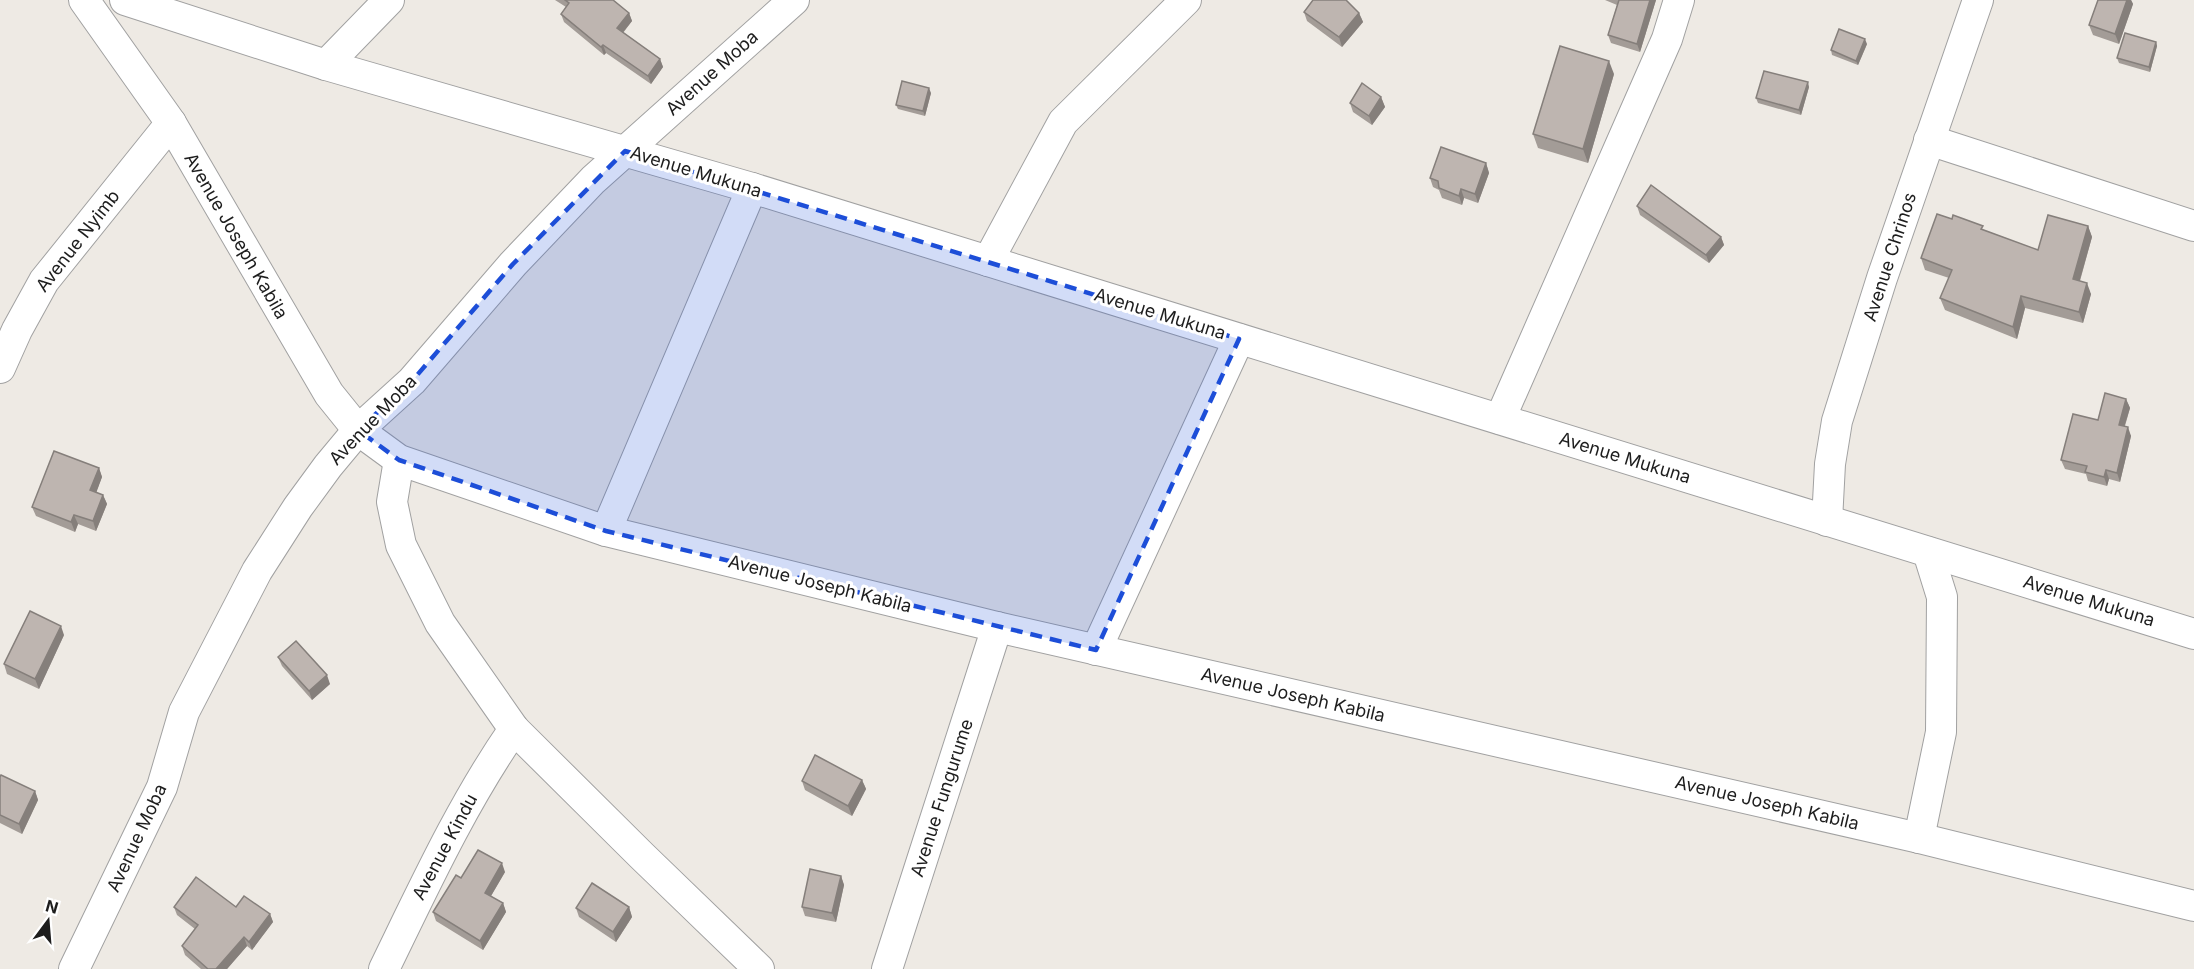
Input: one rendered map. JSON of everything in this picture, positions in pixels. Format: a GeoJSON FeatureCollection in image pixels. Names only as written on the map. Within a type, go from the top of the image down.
{"type":"FeatureCollection","features":[{"type":"Feature","properties":{"kind":"street","name":"Avenue Joseph Kabila"},"geometry":{"type":"LineString","coordinates":[[84,0],[171,123],[329,394],[358,430],[399,460],[606,531],[997,627],[1919,838],[2194,906]]}},
{"type":"Feature","properties":{"kind":"street","name":"Avenue Mukuna"},"geometry":{"type":"LineString","coordinates":[[125,0],[326,65],[752,188],[2194,634]]}},
{"type":"Feature","properties":{"kind":"street"},"geometry":{"type":"LineString","coordinates":[[326,65],[389,0]]}},
{"type":"Feature","properties":{"kind":"street","name":"Avenue Moba"},"geometry":{"type":"LineString","coordinates":[[74,969],[162,787],[184,712],[257,571],[298,507],[358,430],[412,381],[513,264],[593,180],[794,0]]}},
{"type":"Feature","properties":{"kind":"street"},"geometry":{"type":"LineString","coordinates":[[988,261],[1063,122],[1186,0]]}},
{"type":"Feature","properties":{"kind":"street"},"geometry":{"type":"LineString","coordinates":[[1500,419],[1667,39],[1679,0]]}},
{"type":"Feature","properties":{"kind":"street","name":"Avenue Chrinos"},"geometry":{"type":"LineString","coordinates":[[1827,520],[1830,464],[1837,421],[1882,278],[1978,0]]}},
{"type":"Feature","properties":{"kind":"street","name":"Avenue Nyimb"},"geometry":{"type":"LineString","coordinates":[[0,368],[17,330],[44,281],[171,123]]}},
{"type":"Feature","properties":{"kind":"street"},"geometry":{"type":"LineString","coordinates":[[1929,140],[2194,226]]}},
{"type":"Feature","properties":{"kind":"street"},"geometry":{"type":"LineString","coordinates":[[606,531],[752,188]]}},
{"type":"Feature","properties":{"kind":"street"},"geometry":{"type":"LineString","coordinates":[[1096,650],[1239,339]]}},
{"type":"Feature","properties":{"kind":"street"},"geometry":{"type":"LineString","coordinates":[[399,460],[392,501],[401,545],[440,623],[514,729],[649,864],[759,969]]}},
{"type":"Feature","properties":{"kind":"street"},"geometry":{"type":"LineString","coordinates":[[1919,838],[1941,732],[1942,597],[1928,552]]}},
{"type":"Feature","properties":{"kind":"street","name":"Avenue Fungurume"},"geometry":{"type":"LineString","coordinates":[[888,969],[997,627]]}},
{"type":"Feature","properties":{"kind":"street","name":"Avenue Kindu"},"geometry":{"type":"LineString","coordinates":[[384,969],[454,826],[492,761],[514,729]]}},
{"type":"Feature","properties":{"kind":"highlighted area"},"geometry":{"type":"Polygon","coordinates":[[[625,151],[1239,339],[1096,650],[606,531],[399,460],[358,430],[412,381],[513,264],[625,151]]]}},
{"type":"Feature","properties":{"kind":"building"},"geometry":{"type":"Polygon","coordinates":[[[565,0],[613,0],[629,13],[617,28],[660,59],[648,76],[603,45],[601,47],[561,14],[569,3],[565,0]]]}},
{"type":"Feature","properties":{"kind":"building"},"geometry":{"type":"Polygon","coordinates":[[[1313,0],[1346,0],[1359,13],[1339,37],[1304,12],[1313,0]]]}},
{"type":"Feature","properties":{"kind":"building"},"geometry":{"type":"Polygon","coordinates":[[[1619,0],[1650,0],[1637,44],[1608,35],[1619,0]]]}},
{"type":"Feature","properties":{"kind":"building"},"geometry":{"type":"Polygon","coordinates":[[[2098,0],[2127,0],[2115,34],[2089,25],[2098,0]]]}},
{"type":"Feature","properties":{"kind":"building"},"geometry":{"type":"Polygon","coordinates":[[[1839,29],[1865,39],[1856,61],[1831,50],[1839,29]]]}},
{"type":"Feature","properties":{"kind":"building"},"geometry":{"type":"Polygon","coordinates":[[[2125,33],[2156,42],[2149,67],[2117,58],[2125,33]]]}},
{"type":"Feature","properties":{"kind":"building"},"geometry":{"type":"Polygon","coordinates":[[[1560,46],[1609,61],[1583,149],[1533,134],[1560,46]]]}},
{"type":"Feature","properties":{"kind":"building"},"geometry":{"type":"Polygon","coordinates":[[[1764,71],[1808,82],[1799,110],[1756,98],[1764,71]]]}},
{"type":"Feature","properties":{"kind":"building"},"geometry":{"type":"Polygon","coordinates":[[[902,81],[929,88],[923,111],[896,105],[902,81]]]}},
{"type":"Feature","properties":{"kind":"building"},"geometry":{"type":"Polygon","coordinates":[[[1362,83],[1381,97],[1369,116],[1350,103],[1362,83]]]}},
{"type":"Feature","properties":{"kind":"building"},"geometry":{"type":"Polygon","coordinates":[[[1441,147],[1486,163],[1475,194],[1461,189],[1459,196],[1439,188],[1438,181],[1430,178],[1441,147]]]}},
{"type":"Feature","properties":{"kind":"building"},"geometry":{"type":"Polygon","coordinates":[[[1651,185],[1721,237],[1706,255],[1637,206],[1651,185]]]}},
{"type":"Feature","properties":{"kind":"building"},"geometry":{"type":"Polygon","coordinates":[[[1937,214],[1952,219],[1953,215],[1983,226],[1981,229],[2038,250],[2048,215],[2088,226],[2073,279],[2087,283],[2079,312],[2021,296],[2013,327],[1940,298],[1952,270],[1921,258],[1937,214]]]}},
{"type":"Feature","properties":{"kind":"building"},"geometry":{"type":"Polygon","coordinates":[[[2105,393],[2126,399],[2119,425],[2128,427],[2117,473],[2106,470],[2104,477],[2085,472],[2087,466],[2061,460],[2073,414],[2098,420],[2105,393]]]}},
{"type":"Feature","properties":{"kind":"building"},"geometry":{"type":"Polygon","coordinates":[[[54,451],[99,468],[90,490],[103,495],[93,521],[74,515],[71,522],[32,507],[54,451]]]}},
{"type":"Feature","properties":{"kind":"building"},"geometry":{"type":"Polygon","coordinates":[[[30,611],[61,626],[35,679],[4,664],[30,611]]]}},
{"type":"Feature","properties":{"kind":"building"},"geometry":{"type":"Polygon","coordinates":[[[296,641],[327,675],[309,691],[278,657],[296,641]]]}},
{"type":"Feature","properties":{"kind":"building"},"geometry":{"type":"Polygon","coordinates":[[[815,755],[862,780],[848,806],[802,781],[815,755]]]}},
{"type":"Feature","properties":{"kind":"building"},"geometry":{"type":"Polygon","coordinates":[[[1,775],[35,791],[19,824],[0,815],[1,775]]]}},
{"type":"Feature","properties":{"kind":"building"},"geometry":{"type":"Polygon","coordinates":[[[478,850],[502,863],[485,893],[503,903],[480,941],[433,912],[456,875],[461,878],[478,850]]]}},
{"type":"Feature","properties":{"kind":"building"},"geometry":{"type":"Polygon","coordinates":[[[810,869],[841,876],[832,913],[802,907],[810,869]]]}},
{"type":"Feature","properties":{"kind":"building"},"geometry":{"type":"Polygon","coordinates":[[[196,877],[236,907],[244,896],[270,914],[249,942],[244,937],[216,969],[208,969],[182,946],[198,925],[174,907],[196,877]]]}},
{"type":"Feature","properties":{"kind":"building"},"geometry":{"type":"Polygon","coordinates":[[[592,883],[629,907],[613,932],[576,908],[592,883]]]}}]}
